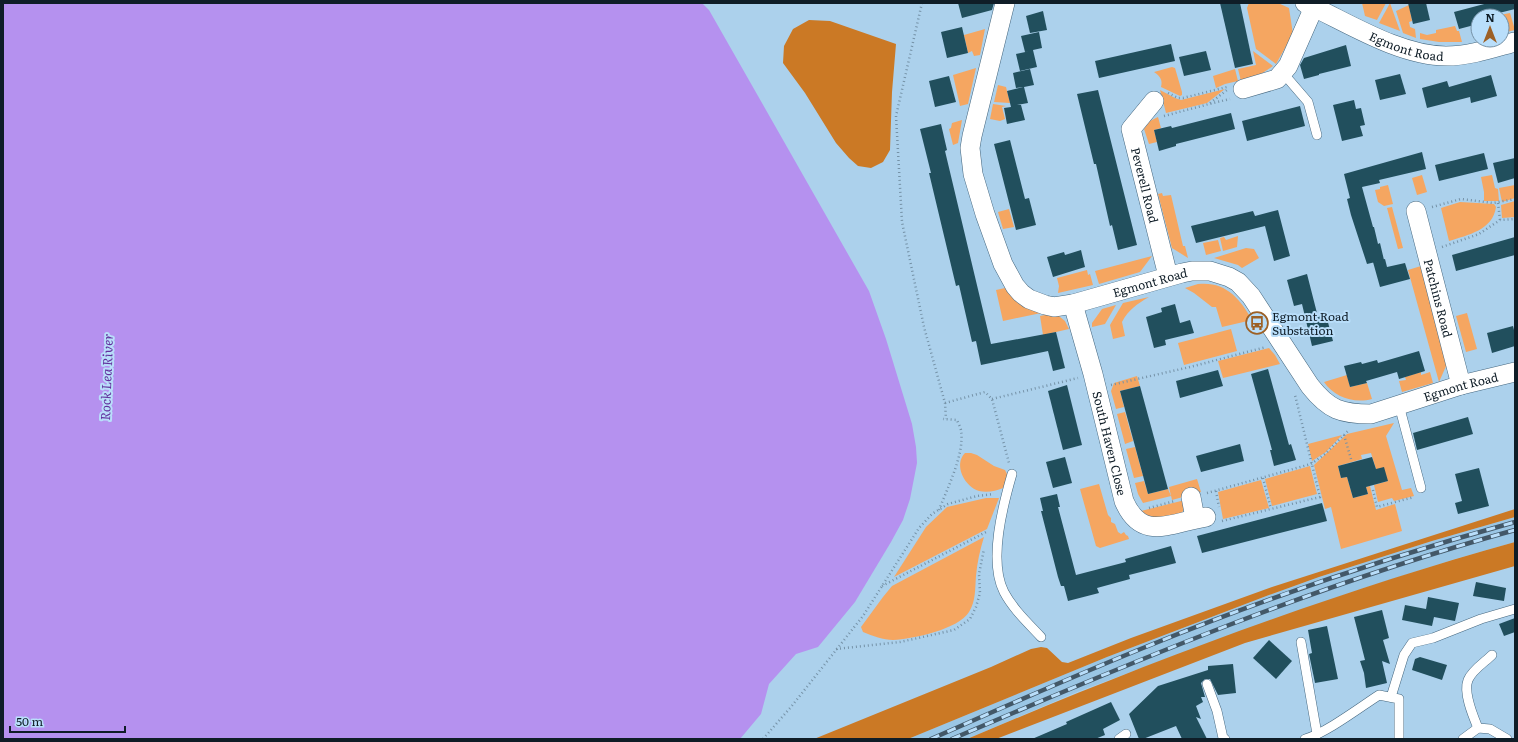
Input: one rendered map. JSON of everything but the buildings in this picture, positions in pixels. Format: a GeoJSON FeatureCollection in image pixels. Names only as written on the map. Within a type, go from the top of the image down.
{"type":"FeatureCollection","features":[{"type":"Feature","properties":{"kind":"street","name":"Egmont Road"},"geometry":{"type":"LineString","coordinates":[[1005,3],[972,136],[970,153],[973,174],[985,214],[1003,264],[1015,286],[1029,299],[1054,307],[1073,304],[1168,276],[1192,271],[1210,271],[1220,274],[1238,282],[1251,296],[1310,386],[1320,398],[1333,408],[1357,414],[1371,414],[1462,385],[1515,372]]}},
{"type":"Feature","properties":{"kind":"street","name":"Egmont Road"},"geometry":{"type":"LineString","coordinates":[[1309,5],[1391,44],[1428,55],[1448,56],[1466,54],[1515,42]]}},
{"type":"Feature","properties":{"kind":"street"},"geometry":{"type":"LineString","coordinates":[[1244,90],[1277,79],[1288,66],[1297,48],[1309,5]]}},
{"type":"Feature","properties":{"kind":"street","name":"Peverell Road"},"geometry":{"type":"LineString","coordinates":[[1156,110],[1131,129],[1168,276]]}},
{"type":"Feature","properties":{"kind":"street","name":"Patchins Road"},"geometry":{"type":"LineString","coordinates":[[1416,211],[1462,385]]}},
{"type":"Feature","properties":{"kind":"street","name":"South Haven Close"},"geometry":{"type":"LineString","coordinates":[[1073,304],[1093,374],[1128,512]]}},
{"type":"Feature","properties":{"kind":"street"},"geometry":{"type":"LineString","coordinates":[[1128,512],[1139,522],[1149,526],[1161,527],[1200,517],[1191,497]]}},
{"type":"Feature","properties":{"kind":"lane"},"geometry":{"type":"LineString","coordinates":[[1282,73],[1308,102],[1317,135]]}},
{"type":"Feature","properties":{"kind":"lane"},"geometry":{"type":"LineString","coordinates":[[1399,406],[1421,488]]}},
{"type":"Feature","properties":{"kind":"lane"},"geometry":{"type":"LineString","coordinates":[[1012,474],[1002,510],[998,532],[999,572],[1003,590],[1016,611],[1041,637]]}},
{"type":"Feature","properties":{"kind":"lane"},"geometry":{"type":"LineString","coordinates":[[1391,697],[1404,655],[1412,643],[1433,638],[1481,619],[1515,609]]}},
{"type":"Feature","properties":{"kind":"lane"},"geometry":{"type":"LineString","coordinates":[[1301,642],[1317,734]]}},
{"type":"Feature","properties":{"kind":"lane"},"geometry":{"type":"LineString","coordinates":[[1478,728],[1471,712],[1467,696],[1468,680],[1492,655]]}},
{"type":"Feature","properties":{"kind":"lane"},"geometry":{"type":"LineString","coordinates":[[1207,684],[1217,711],[1223,738],[1226,739]]}},
{"type":"Feature","properties":{"kind":"lane"},"geometry":{"type":"LineString","coordinates":[[1305,739],[1340,721],[1379,694],[1399,699],[1399,739]]}},
{"type":"Feature","properties":{"kind":"lane"},"geometry":{"type":"LineString","coordinates":[[1463,739],[1478,728],[1490,729],[1507,739]]}},
{"type":"Feature","properties":{"kind":"path"},"geometry":{"type":"LineString","coordinates":[[922,3],[896,116],[902,222],[924,327],[945,403],[944,419],[957,420],[961,431],[960,450],[955,468],[939,510]]}},
{"type":"Feature","properties":{"kind":"path"},"geometry":{"type":"LineString","coordinates":[[1209,104],[1232,86],[1180,98],[1159,88],[1156,110],[1209,104],[1237,98],[1237,94],[1244,90]]}},
{"type":"Feature","properties":{"kind":"path"},"geometry":{"type":"LineString","coordinates":[[1416,211],[1461,199],[1498,203],[1515,200]]}},
{"type":"Feature","properties":{"kind":"path"},"geometry":{"type":"LineString","coordinates":[[1498,203],[1500,220]]}},
{"type":"Feature","properties":{"kind":"path"},"geometry":{"type":"LineString","coordinates":[[1427,253],[1456,241],[1479,234],[1500,220],[1515,219]]}},
{"type":"Feature","properties":{"kind":"path"},"geometry":{"type":"LineString","coordinates":[[992,398],[1093,374],[1109,385],[1190,367],[1282,343]]}},
{"type":"Feature","properties":{"kind":"path"},"geometry":{"type":"LineString","coordinates":[[945,403],[985,392],[992,398],[1004,450],[1012,474]]}},
{"type":"Feature","properties":{"kind":"path"},"geometry":{"type":"LineString","coordinates":[[1200,517],[1217,522],[1320,497],[1294,394]]}},
{"type":"Feature","properties":{"kind":"path"},"geometry":{"type":"LineString","coordinates":[[1128,512],[1191,497],[1311,464],[1325,454],[1365,414]]}},
{"type":"Feature","properties":{"kind":"path"},"geometry":{"type":"LineString","coordinates":[[1344,435],[1351,459]]}},
{"type":"Feature","properties":{"kind":"path"},"geometry":{"type":"LineString","coordinates":[[1263,478],[1271,509]]}},
{"type":"Feature","properties":{"kind":"path"},"geometry":{"type":"LineString","coordinates":[[1373,490],[1377,507],[1415,497]]}},
{"type":"Feature","properties":{"kind":"path"},"geometry":{"type":"LineString","coordinates":[[763,739],[791,707],[863,616],[919,528],[932,514],[948,504],[998,493]]}},
{"type":"Feature","properties":{"kind":"path"},"geometry":{"type":"LineString","coordinates":[[882,587],[990,530],[988,535]]}},
{"type":"Feature","properties":{"kind":"path"},"geometry":{"type":"LineString","coordinates":[[836,649],[900,642],[954,630],[970,619],[976,607],[980,593],[979,574],[985,547]]}},
{"type":"Feature","properties":{"kind":"shaded area"},"geometry":{"type":"Polygon","coordinates":[[[1249,3],[1278,3],[1289,8],[1293,34],[1276,64],[1256,49],[1247,8],[1249,3]]]}},
{"type":"Feature","properties":{"kind":"shaded area"},"geometry":{"type":"Polygon","coordinates":[[[1362,3],[1386,3],[1377,20],[1365,16],[1362,3]]]}},
{"type":"Feature","properties":{"kind":"shaded area"},"geometry":{"type":"Polygon","coordinates":[[[1390,3],[1400,31],[1379,23],[1390,3]]]}},
{"type":"Feature","properties":{"kind":"shaded area"},"geometry":{"type":"Polygon","coordinates":[[[1409,5],[1412,21],[1409,22],[1410,27],[1415,29],[1416,38],[1403,33],[1396,11],[1409,5]]]}},
{"type":"Feature","properties":{"kind":"shaded area"},"geometry":{"type":"Polygon","coordinates":[[[1510,13],[1515,30],[1510,31],[1510,13]]]}},
{"type":"Feature","properties":{"kind":"shaded area"},"geometry":{"type":"Polygon","coordinates":[[[809,20],[830,21],[896,44],[892,92],[890,150],[883,162],[871,168],[858,166],[836,143],[805,93],[783,63],[784,46],[793,29],[809,20]]]}},
{"type":"Feature","properties":{"kind":"shaded area"},"geometry":{"type":"Polygon","coordinates":[[[1455,26],[1457,31],[1459,31],[1462,42],[1439,42],[1420,39],[1420,33],[1427,35],[1436,33],[1436,30],[1455,26]]]}},
{"type":"Feature","properties":{"kind":"shaded area"},"geometry":{"type":"Polygon","coordinates":[[[985,29],[980,55],[974,56],[972,51],[968,53],[964,35],[985,29]]]}},
{"type":"Feature","properties":{"kind":"shaded area"},"geometry":{"type":"Polygon","coordinates":[[[1253,51],[1273,66],[1258,76],[1241,81],[1238,69],[1256,65],[1253,51]]]}},
{"type":"Feature","properties":{"kind":"shaded area"},"geometry":{"type":"Polygon","coordinates":[[[1172,67],[1175,68],[1182,92],[1182,95],[1180,96],[1161,87],[1162,82],[1158,75],[1154,72],[1172,67]]]}},
{"type":"Feature","properties":{"kind":"shaded area"},"geometry":{"type":"Polygon","coordinates":[[[976,68],[968,104],[960,106],[953,75],[976,68]]]}},
{"type":"Feature","properties":{"kind":"shaded area"},"geometry":{"type":"Polygon","coordinates":[[[1235,69],[1238,81],[1216,88],[1213,76],[1235,69]]]}},
{"type":"Feature","properties":{"kind":"shaded area"},"geometry":{"type":"Polygon","coordinates":[[[998,85],[1006,87],[1010,103],[994,102],[998,85]]]}},
{"type":"Feature","properties":{"kind":"shaded area"},"geometry":{"type":"Polygon","coordinates":[[[1225,89],[1207,103],[1166,113],[1160,90],[1181,100],[1225,89]]]}},
{"type":"Feature","properties":{"kind":"shaded area"},"geometry":{"type":"Polygon","coordinates":[[[993,104],[1006,106],[1002,107],[1005,119],[1000,121],[990,119],[993,104]]]}},
{"type":"Feature","properties":{"kind":"shaded area"},"geometry":{"type":"Polygon","coordinates":[[[1158,117],[1161,128],[1154,130],[1157,142],[1149,144],[1144,129],[1150,121],[1158,117]]]}},
{"type":"Feature","properties":{"kind":"shaded area"},"geometry":{"type":"Polygon","coordinates":[[[962,120],[958,143],[953,145],[949,129],[951,128],[952,123],[962,120]]]}},
{"type":"Feature","properties":{"kind":"shaded area"},"geometry":{"type":"Polygon","coordinates":[[[1422,175],[1427,192],[1417,195],[1412,178],[1422,175]]]}},
{"type":"Feature","properties":{"kind":"shaded area"},"geometry":{"type":"Polygon","coordinates":[[[1492,175],[1495,188],[1498,189],[1499,201],[1484,201],[1481,177],[1492,175]]]}},
{"type":"Feature","properties":{"kind":"shaded area"},"geometry":{"type":"Polygon","coordinates":[[[1388,185],[1393,204],[1384,206],[1378,202],[1375,190],[1388,185]]]}},
{"type":"Feature","properties":{"kind":"shaded area"},"geometry":{"type":"Polygon","coordinates":[[[1515,185],[1515,198],[1502,202],[1499,188],[1515,185]]]}},
{"type":"Feature","properties":{"kind":"shaded area"},"geometry":{"type":"Polygon","coordinates":[[[1162,193],[1163,196],[1171,195],[1183,246],[1185,246],[1188,258],[1172,248],[1158,194],[1162,193]]]}},
{"type":"Feature","properties":{"kind":"shaded area"},"geometry":{"type":"Polygon","coordinates":[[[1515,201],[1515,217],[1502,218],[1501,205],[1515,201]]]}},
{"type":"Feature","properties":{"kind":"shaded area"},"geometry":{"type":"Polygon","coordinates":[[[1460,202],[1494,204],[1496,207],[1494,215],[1485,226],[1471,234],[1449,241],[1441,208],[1460,202]]]}},
{"type":"Feature","properties":{"kind":"shaded area"},"geometry":{"type":"Polygon","coordinates":[[[1392,207],[1403,248],[1398,249],[1387,208],[1392,207]]]}},
{"type":"Feature","properties":{"kind":"shaded area"},"geometry":{"type":"Polygon","coordinates":[[[1009,209],[1014,227],[1003,229],[998,212],[1009,209]]]}},
{"type":"Feature","properties":{"kind":"shaded area"},"geometry":{"type":"Polygon","coordinates":[[[1238,236],[1237,247],[1223,251],[1220,238],[1224,237],[1226,240],[1238,236]]]}},
{"type":"Feature","properties":{"kind":"shaded area"},"geometry":{"type":"Polygon","coordinates":[[[1218,240],[1221,251],[1206,255],[1203,243],[1218,240]]]}},
{"type":"Feature","properties":{"kind":"shaded area"},"geometry":{"type":"Polygon","coordinates":[[[1246,248],[1254,249],[1259,258],[1242,268],[1238,265],[1214,258],[1246,248]]]}},
{"type":"Feature","properties":{"kind":"shaded area"},"geometry":{"type":"Polygon","coordinates":[[[1152,256],[1140,272],[1099,284],[1095,271],[1152,256]]]}},
{"type":"Feature","properties":{"kind":"shaded area"},"geometry":{"type":"Polygon","coordinates":[[[1421,266],[1447,364],[1439,382],[1408,270],[1421,266]]]}},
{"type":"Feature","properties":{"kind":"shaded area"},"geometry":{"type":"Polygon","coordinates":[[[1087,270],[1088,275],[1090,274],[1093,285],[1058,293],[1059,286],[1057,278],[1087,270]]]}},
{"type":"Feature","properties":{"kind":"shaded area"},"geometry":{"type":"Polygon","coordinates":[[[1198,284],[1216,285],[1224,288],[1237,298],[1252,320],[1222,327],[1216,307],[1212,307],[1185,288],[1198,284]]]}},
{"type":"Feature","properties":{"kind":"shaded area"},"geometry":{"type":"Polygon","coordinates":[[[1005,288],[1007,291],[1046,312],[1003,321],[996,290],[1005,288]]]}},
{"type":"Feature","properties":{"kind":"shaded area"},"geometry":{"type":"Polygon","coordinates":[[[1149,297],[1133,308],[1124,318],[1122,322],[1125,336],[1113,339],[1110,325],[1123,303],[1149,297]]]}},
{"type":"Feature","properties":{"kind":"shaded area"},"geometry":{"type":"Polygon","coordinates":[[[1116,305],[1105,324],[1092,327],[1092,323],[1102,309],[1116,305]]]}},
{"type":"Feature","properties":{"kind":"shaded area"},"geometry":{"type":"Polygon","coordinates":[[[1055,313],[1065,321],[1069,329],[1043,335],[1040,316],[1055,313]]]}},
{"type":"Feature","properties":{"kind":"shaded area"},"geometry":{"type":"Polygon","coordinates":[[[1467,313],[1477,349],[1466,352],[1456,316],[1467,313]]]}},
{"type":"Feature","properties":{"kind":"shaded area"},"geometry":{"type":"Polygon","coordinates":[[[1231,329],[1237,351],[1184,365],[1178,343],[1231,329]]]}},
{"type":"Feature","properties":{"kind":"shaded area"},"geometry":{"type":"Polygon","coordinates":[[[1269,348],[1280,364],[1223,378],[1218,361],[1269,348]]]}},
{"type":"Feature","properties":{"kind":"shaded area"},"geometry":{"type":"Polygon","coordinates":[[[1421,372],[1421,375],[1430,372],[1433,383],[1402,392],[1399,381],[1406,380],[1405,377],[1421,372]]]}},
{"type":"Feature","properties":{"kind":"shaded area"},"geometry":{"type":"Polygon","coordinates":[[[1347,375],[1350,387],[1367,383],[1372,399],[1358,401],[1345,398],[1333,392],[1324,382],[1347,375]]]}},
{"type":"Feature","properties":{"kind":"shaded area"},"geometry":{"type":"Polygon","coordinates":[[[1137,376],[1140,386],[1120,391],[1124,407],[1116,409],[1111,391],[1114,383],[1137,376]]]}},
{"type":"Feature","properties":{"kind":"shaded area"},"geometry":{"type":"Polygon","coordinates":[[[1125,412],[1133,441],[1125,444],[1117,414],[1125,412]]]}},
{"type":"Feature","properties":{"kind":"shaded area"},"geometry":{"type":"Polygon","coordinates":[[[1394,423],[1386,436],[1402,490],[1411,488],[1414,496],[1394,501],[1392,498],[1378,502],[1374,485],[1388,481],[1376,469],[1371,453],[1361,455],[1362,459],[1338,466],[1341,478],[1347,477],[1353,498],[1368,494],[1366,487],[1370,486],[1376,510],[1395,504],[1402,531],[1341,549],[1331,507],[1325,509],[1314,465],[1347,434],[1394,423]]]}},
{"type":"Feature","properties":{"kind":"shaded area"},"geometry":{"type":"Polygon","coordinates":[[[1342,435],[1326,452],[1312,461],[1308,444],[1342,435]]]}},
{"type":"Feature","properties":{"kind":"shaded area"},"geometry":{"type":"Polygon","coordinates":[[[1135,447],[1143,476],[1134,478],[1126,449],[1135,447]]]}},
{"type":"Feature","properties":{"kind":"shaded area"},"geometry":{"type":"Polygon","coordinates":[[[965,453],[977,455],[994,466],[1005,470],[1007,479],[1003,488],[982,492],[969,485],[960,469],[960,463],[965,453]]]}},
{"type":"Feature","properties":{"kind":"shaded area"},"geometry":{"type":"Polygon","coordinates":[[[1310,466],[1317,494],[1272,506],[1265,479],[1310,466]]]}},
{"type":"Feature","properties":{"kind":"shaded area"},"geometry":{"type":"Polygon","coordinates":[[[1197,479],[1201,492],[1172,500],[1169,487],[1197,479]]]}},
{"type":"Feature","properties":{"kind":"shaded area"},"geometry":{"type":"Polygon","coordinates":[[[1261,480],[1269,508],[1223,519],[1218,492],[1261,480]]]}},
{"type":"Feature","properties":{"kind":"shaded area"},"geometry":{"type":"Polygon","coordinates":[[[1144,481],[1148,494],[1168,489],[1171,496],[1143,503],[1138,494],[1135,483],[1144,481]]]}},
{"type":"Feature","properties":{"kind":"shaded area"},"geometry":{"type":"Polygon","coordinates":[[[1099,484],[1108,515],[1111,518],[1111,522],[1115,524],[1118,532],[1121,534],[1124,532],[1129,539],[1100,548],[1096,546],[1080,489],[1099,484]]]}},
{"type":"Feature","properties":{"kind":"shaded area"},"geometry":{"type":"Polygon","coordinates":[[[986,498],[999,498],[987,529],[894,577],[926,527],[947,507],[986,498]]]}},
{"type":"Feature","properties":{"kind":"shaded area"},"geometry":{"type":"Polygon","coordinates":[[[1185,500],[1185,508],[1181,514],[1170,517],[1151,517],[1141,511],[1185,500]]]}},
{"type":"Feature","properties":{"kind":"shaded area"},"geometry":{"type":"Polygon","coordinates":[[[1515,509],[1515,517],[1432,541],[1319,577],[1269,595],[1107,657],[908,739],[814,739],[991,667],[1031,649],[1041,647],[1047,648],[1062,662],[1068,663],[1131,638],[1272,587],[1515,509]]]}},
{"type":"Feature","properties":{"kind":"shaded area"},"geometry":{"type":"Polygon","coordinates":[[[1515,517],[1515,542],[1455,559],[1352,592],[1217,640],[1077,692],[967,739],[908,739],[1107,657],[1269,595],[1319,577],[1432,541],[1515,517]]]}},
{"type":"Feature","properties":{"kind":"shaded area"},"geometry":{"type":"Polygon","coordinates":[[[984,537],[976,571],[973,603],[969,612],[964,618],[946,628],[912,638],[893,640],[863,632],[861,627],[892,586],[984,537]]]}},
{"type":"Feature","properties":{"kind":"shaded area"},"geometry":{"type":"Polygon","coordinates":[[[1515,542],[1515,566],[1245,643],[996,739],[967,739],[1102,683],[1307,607],[1445,562],[1515,542]]]}},
{"type":"Feature","properties":{"kind":"water","name":"Rock Lea River"},"geometry":{"type":"Polygon","coordinates":[[[3,3],[702,3],[709,10],[869,291],[886,339],[912,424],[917,463],[910,499],[903,520],[855,602],[818,647],[796,654],[769,684],[761,714],[740,739],[3,739],[3,3]]]}},
{"type":"Feature","properties":{"kind":"railway"},"geometry":{"type":"LineString","coordinates":[[931,739],[1097,667],[1242,609],[1378,563],[1515,522]]}},
{"type":"Feature","properties":{"kind":"railway"},"geometry":{"type":"LineString","coordinates":[[952,739],[1090,680],[1300,599],[1371,574],[1515,530]]}},
{"type":"Feature","properties":{"kind":"place","name":"Egmont Road Substation"},"geometry":{"type":"Point","coordinates":[1257,323]}}]}
